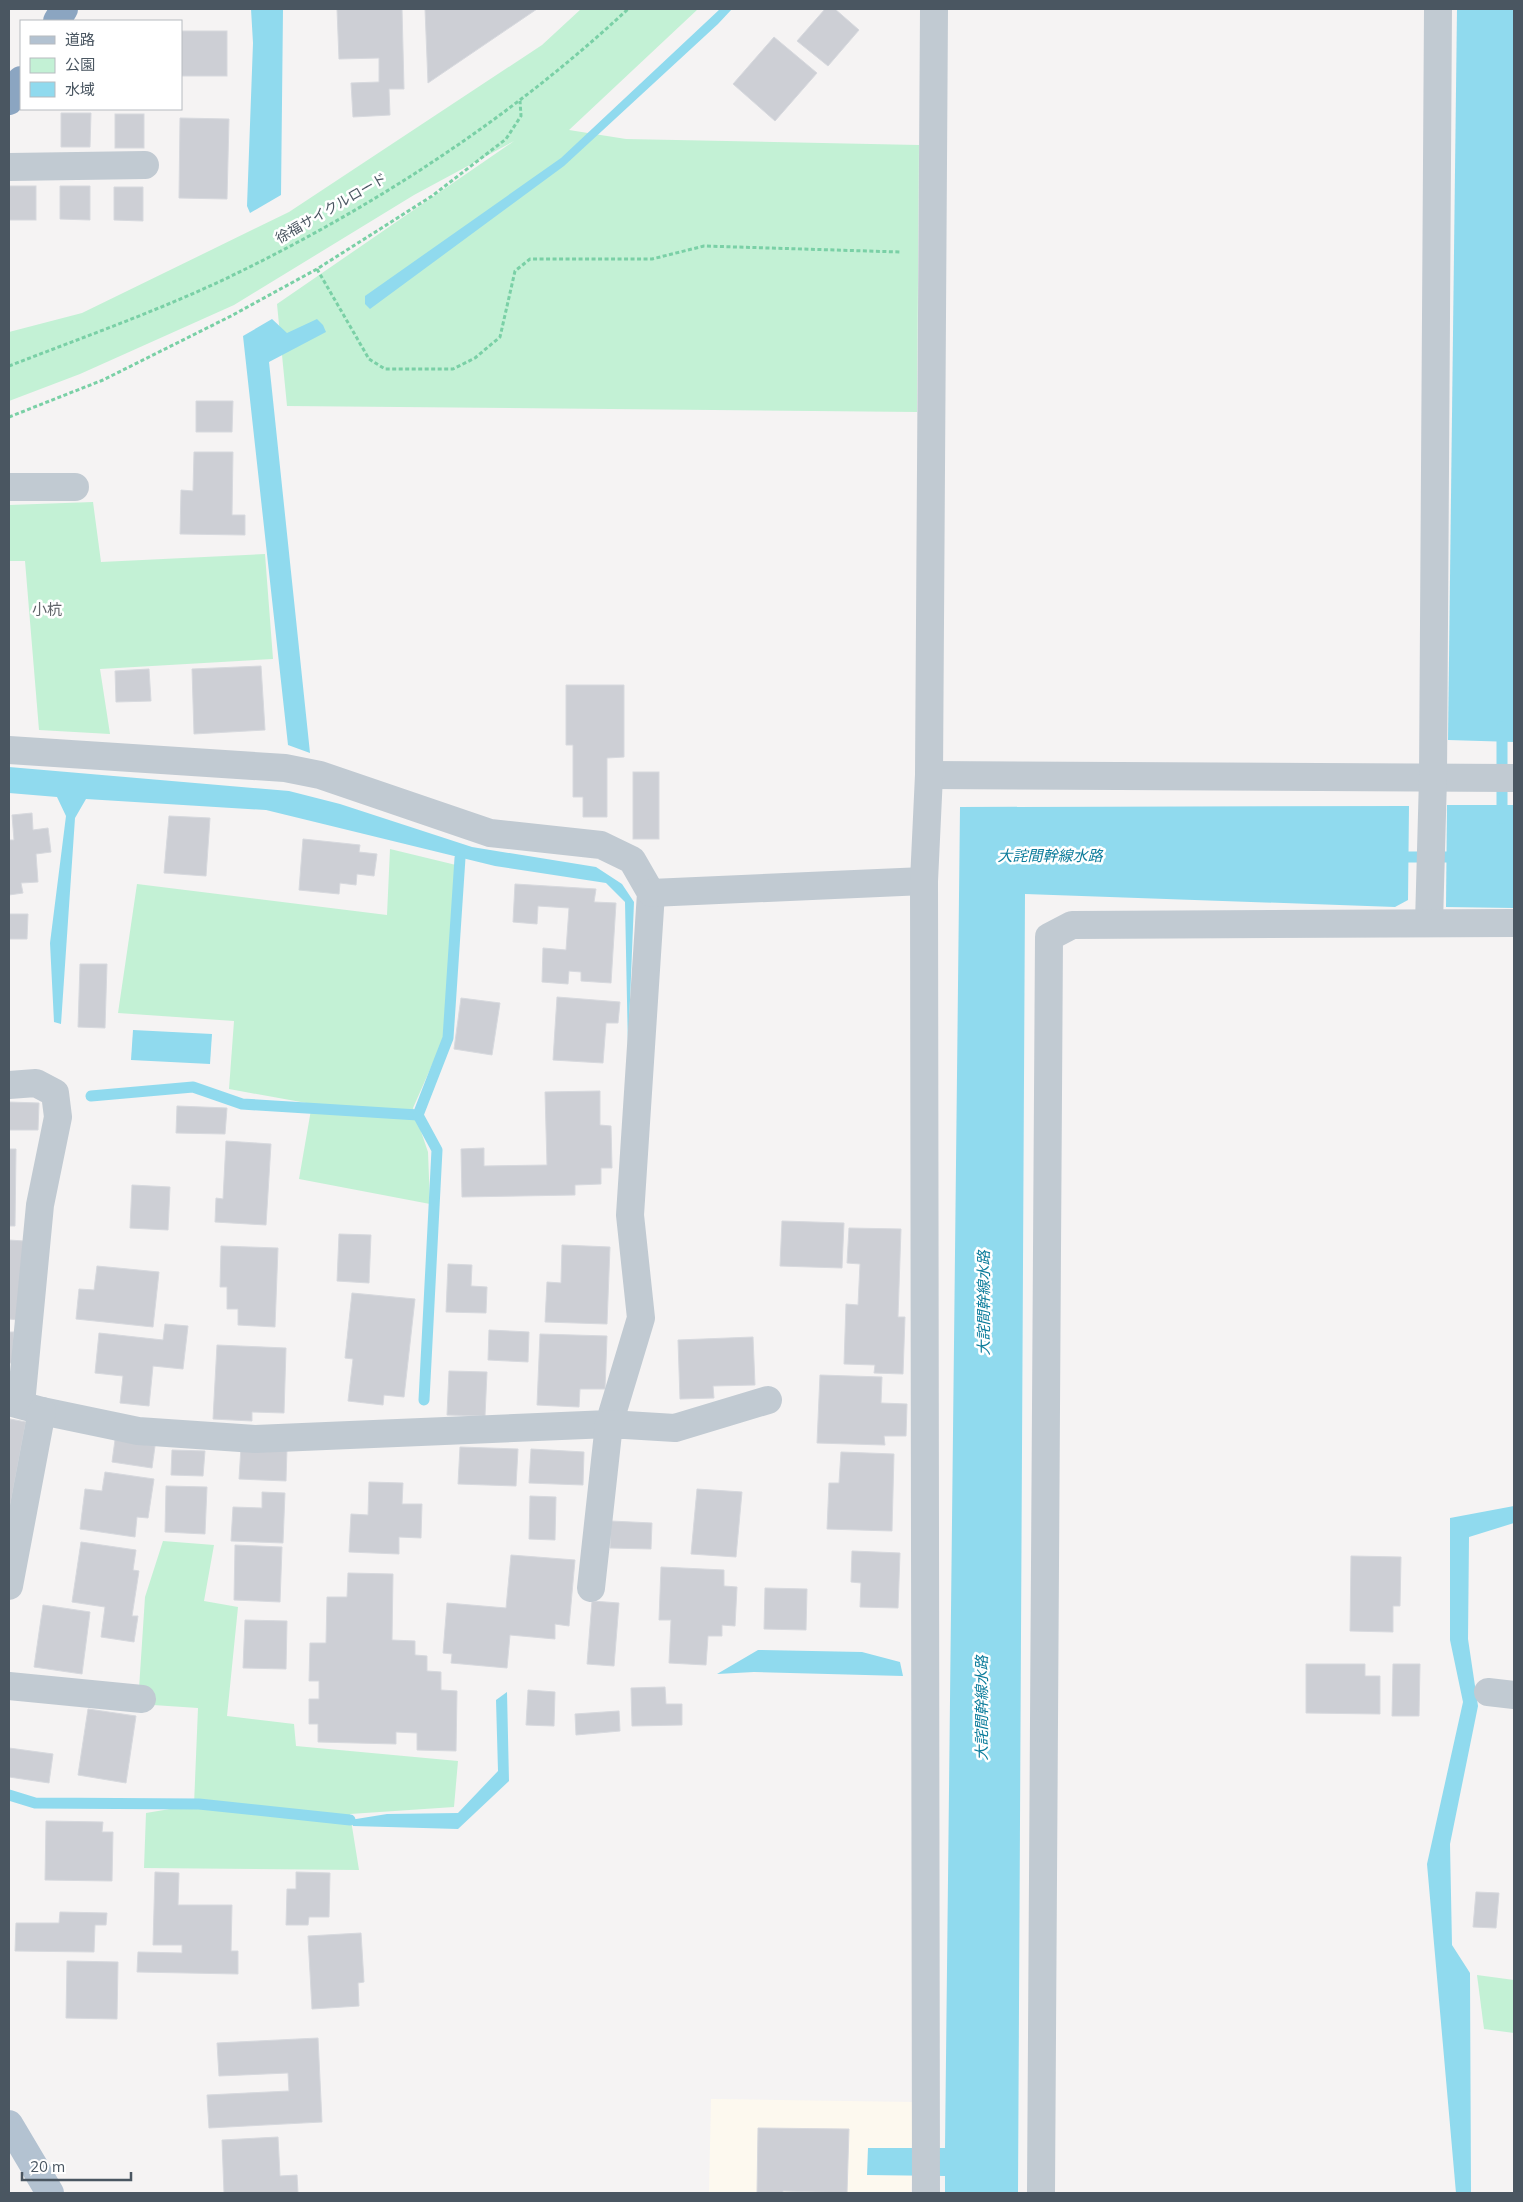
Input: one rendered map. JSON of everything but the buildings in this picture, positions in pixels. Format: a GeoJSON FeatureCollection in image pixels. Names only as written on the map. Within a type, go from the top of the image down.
{"type":"FeatureCollection","features":[{"type":"Feature","properties":{"kind":"highway"},"geometry":{"type":"LineString","coordinates":[[58,20],[64,9]]}},
{"type":"Feature","properties":{"kind":"highway"},"geometry":{"type":"LineString","coordinates":[[9,100],[20,82]]}},
{"type":"Feature","properties":{"kind":"main road"},"geometry":{"type":"LineString","coordinates":[[9,2124],[50,2193]]}},
{"type":"Feature","properties":{"kind":"street"},"geometry":{"type":"LineString","coordinates":[[926,2190],[924,881],[929,776],[934,9]]}},
{"type":"Feature","properties":{"kind":"street"},"geometry":{"type":"LineString","coordinates":[[1429,922],[1433,778],[1438,9]]}},
{"type":"Feature","properties":{"kind":"street"},"geometry":{"type":"LineString","coordinates":[[9,167],[145,165]]}},
{"type":"Feature","properties":{"kind":"street"},"geometry":{"type":"LineString","coordinates":[[9,487],[75,487]]}},
{"type":"Feature","properties":{"kind":"street"},"geometry":{"type":"LineString","coordinates":[[9,750],[285,768],[320,775],[490,833],[601,845],[632,860],[651,892],[630,1215],[641,1318],[609,1424],[591,1588]]}},
{"type":"Feature","properties":{"kind":"street"},"geometry":{"type":"LineString","coordinates":[[929,776],[1514,778]]}},
{"type":"Feature","properties":{"kind":"street"},"geometry":{"type":"LineString","coordinates":[[651,892],[924,881]]}},
{"type":"Feature","properties":{"kind":"street"},"geometry":{"type":"LineString","coordinates":[[1041,2193],[1050,937],[1072,925],[1514,923]]}},
{"type":"Feature","properties":{"kind":"street"},"geometry":{"type":"LineString","coordinates":[[9,1085],[36,1083],[55,1093],[58,1118],[40,1205],[9,1586]]}},
{"type":"Feature","properties":{"kind":"street"},"geometry":{"type":"LineString","coordinates":[[24,1405],[138,1431],[255,1439],[609,1424],[676,1428],[768,1400]]}},
{"type":"Feature","properties":{"kind":"street"},"geometry":{"type":"LineString","coordinates":[[9,1686],[142,1699]]}},
{"type":"Feature","properties":{"kind":"path","name":"徐福サイクルロード"},"geometry":{"type":"LineString","coordinates":[[9,366],[153,311],[225,279],[313,234],[457,146],[520,101],[591,44],[628,9]]}},
{"type":"Feature","properties":{"kind":"path"},"geometry":{"type":"LineString","coordinates":[[9,417],[103,380],[231,316],[317,269],[432,196],[506,139],[521,116],[520,101]]}},
{"type":"Feature","properties":{"kind":"path"},"geometry":{"type":"LineString","coordinates":[[317,269],[369,359],[385,369],[453,368],[475,358],[500,337],[514,271],[530,259],[652,259],[704,246],[932,253]]}},
{"type":"Feature","properties":{"kind":"shaded area"},"geometry":{"type":"Polygon","coordinates":[[[711,2099],[915,2102],[911,2193],[709,2193],[711,2099]]]}},
{"type":"Feature","properties":{"kind":"green space"},"geometry":{"type":"Polygon","coordinates":[[[581,9],[698,9],[569,130],[626,139],[919,145],[917,412],[287,406],[277,304],[514,141],[414,195],[234,305],[80,374],[9,401],[9,332],[82,313],[289,212],[542,45],[581,9]]]}},
{"type":"Feature","properties":{"kind":"green space"},"geometry":{"type":"Polygon","coordinates":[[[93,502],[101,562],[265,554],[273,659],[100,669],[110,734],[39,730],[25,561],[9,561],[9,505],[93,502]]]}},
{"type":"Feature","properties":{"kind":"green space"},"geometry":{"type":"Polygon","coordinates":[[[390,849],[456,865],[443,1040],[413,1108],[428,1152],[430,1204],[299,1179],[312,1104],[229,1089],[234,1021],[118,1013],[137,884],[387,915],[390,849]]]}},
{"type":"Feature","properties":{"kind":"green space"},"geometry":{"type":"Polygon","coordinates":[[[163,1541],[214,1545],[204,1601],[238,1607],[227,1716],[294,1724],[296,1746],[458,1761],[454,1807],[350,1814],[359,1870],[144,1868],[146,1813],[194,1805],[198,1708],[138,1704],[145,1597],[163,1541]]]}},
{"type":"Feature","properties":{"kind":"green space"},"geometry":{"type":"Polygon","coordinates":[[[1477,1975],[1514,1980],[1514,2033],[1484,2029],[1477,1975]]]}},
{"type":"Feature","properties":{"kind":"water"},"geometry":{"type":"Polygon","coordinates":[[[251,9],[283,9],[281,195],[250,213],[247,206],[253,43],[251,9]]]}},
{"type":"Feature","properties":{"kind":"water"},"geometry":{"type":"Polygon","coordinates":[[[720,9],[732,9],[564,166],[370,309],[365,304],[365,296],[561,158],[720,9]]]}},
{"type":"Feature","properties":{"kind":"water"},"geometry":{"type":"Polygon","coordinates":[[[1457,9],[1514,9],[1514,742],[1448,740],[1457,9]]]}},
{"type":"Feature","properties":{"kind":"water"},"geometry":{"type":"Polygon","coordinates":[[[272,319],[287,333],[317,319],[323,325],[326,332],[269,362],[310,753],[288,745],[243,336],[272,319]]]}},
{"type":"Feature","properties":{"kind":"water"},"geometry":{"type":"Polygon","coordinates":[[[9,767],[289,791],[340,804],[472,847],[596,867],[622,884],[634,902],[628,1050],[625,902],[606,883],[495,866],[266,810],[86,799],[75,818],[61,1024],[54,1022],[50,943],[66,816],[57,797],[9,793],[9,767]]]}},
{"type":"Feature","properties":{"kind":"water"},"geometry":{"type":"Polygon","coordinates":[[[1447,805],[1514,805],[1514,908],[1446,907],[1447,805]]]}},
{"type":"Feature","properties":{"kind":"water"},"geometry":{"type":"Polygon","coordinates":[[[1409,806],[1408,900],[1395,907],[1025,894],[1018,2193],[945,2193],[945,2176],[867,2175],[868,2148],[945,2148],[960,807],[1409,806]]]}},
{"type":"Feature","properties":{"kind":"water"},"geometry":{"type":"Polygon","coordinates":[[[133,1030],[212,1034],[210,1064],[131,1060],[133,1030]]]}},
{"type":"Feature","properties":{"kind":"water"},"geometry":{"type":"Polygon","coordinates":[[[1514,1506],[1514,1523],[1469,1537],[1468,1639],[1478,1706],[1450,1844],[1452,1945],[1470,1973],[1471,2193],[1456,2193],[1427,1864],[1463,1702],[1450,1640],[1450,1518],[1514,1506]]]}},
{"type":"Feature","properties":{"kind":"water"},"geometry":{"type":"Polygon","coordinates":[[[758,1650],[862,1652],[900,1662],[903,1676],[754,1672],[717,1674],[758,1650]]]}},
{"type":"Feature","properties":{"kind":"water"},"geometry":{"type":"Polygon","coordinates":[[[507,1692],[509,1781],[458,1829],[353,1826],[350,1820],[387,1814],[458,1813],[498,1771],[496,1700],[507,1692]]]}},
{"type":"Feature","properties":{"kind":"waterway"},"geometry":{"type":"LineString","coordinates":[[1502,727],[1502,818]]}},
{"type":"Feature","properties":{"kind":"waterway","name":"大詫間幹線水路"},"geometry":{"type":"LineString","coordinates":[[1394,857],[1463,857]]}},
{"type":"Feature","properties":{"kind":"waterway"},"geometry":{"type":"LineString","coordinates":[[424,1400],[437,1150],[418,1115],[448,1038],[460,858]]}},
{"type":"Feature","properties":{"kind":"waterway"},"geometry":{"type":"LineString","coordinates":[[91,1096],[193,1087],[242,1104],[418,1115]]}},
{"type":"Feature","properties":{"kind":"waterway"},"geometry":{"type":"LineString","coordinates":[[9,1795],[35,1803],[199,1804],[350,1820]]}},
{"type":"Feature","properties":{"kind":"district","name":"小杭"},"geometry":{"type":"Point","coordinates":[47,610]}}]}
